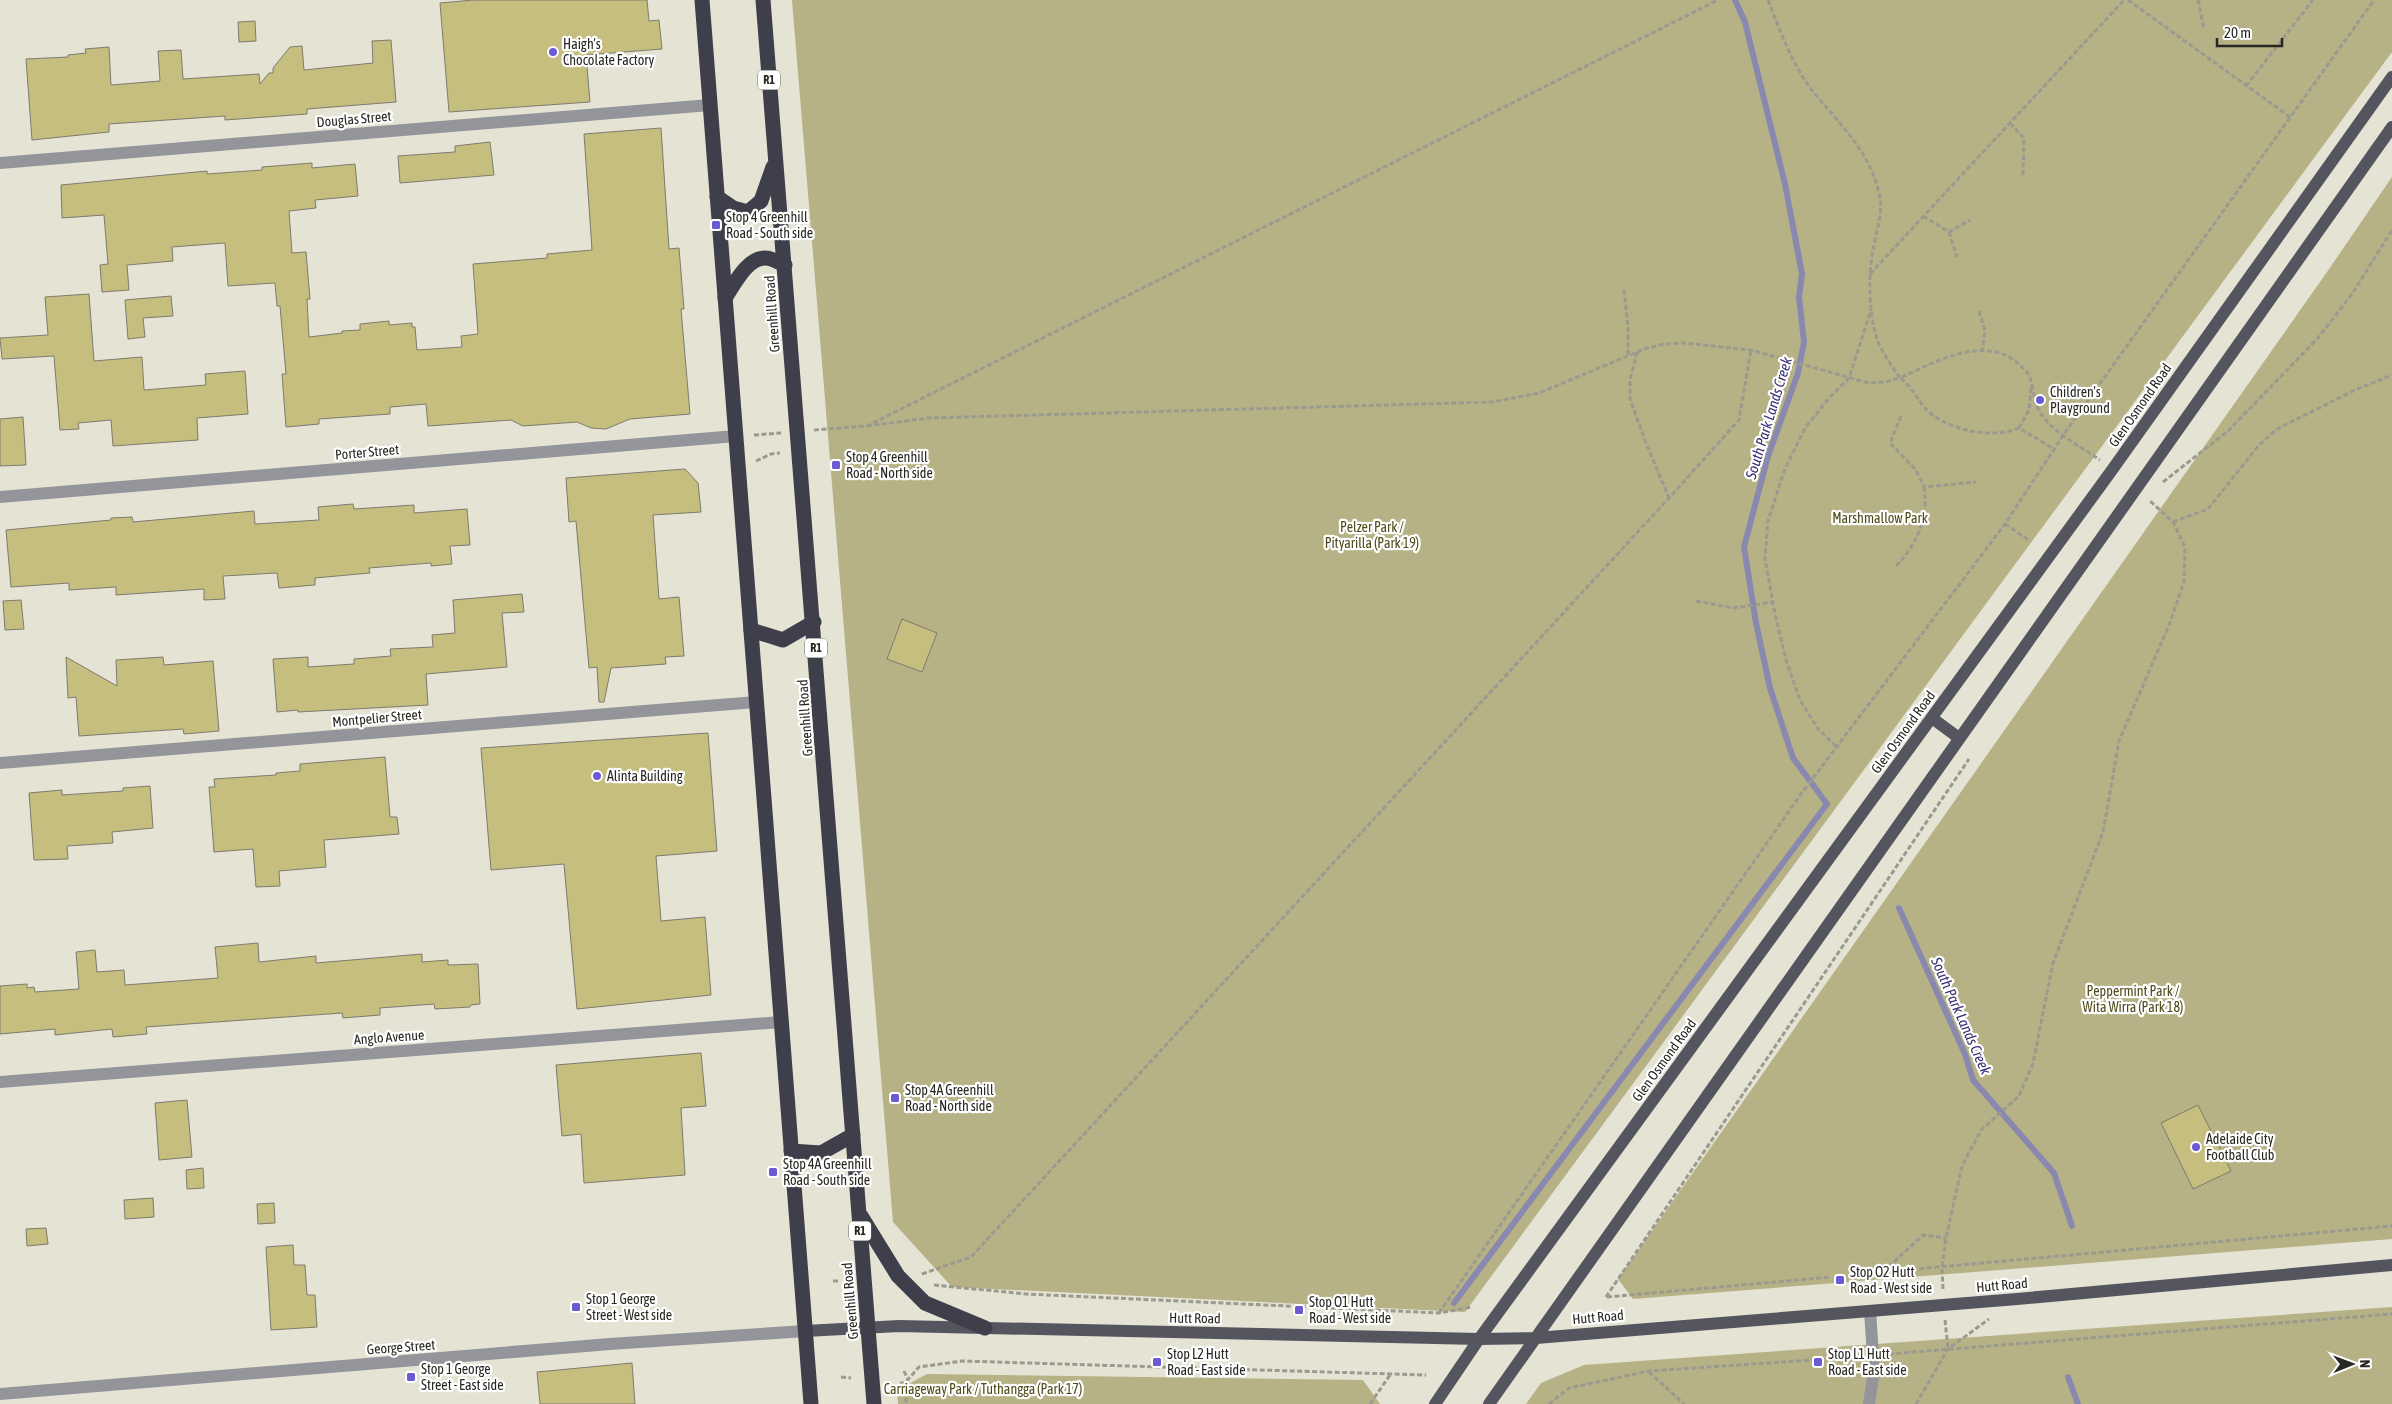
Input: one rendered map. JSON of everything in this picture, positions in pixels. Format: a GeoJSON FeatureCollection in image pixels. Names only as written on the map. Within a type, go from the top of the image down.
{"type":"FeatureCollection","features":[{"type":"Feature","properties":{"kind":"highway"},"geometry":{"type":"LineString","coordinates":[[702,0],[811,1404]]}},
{"type":"Feature","properties":{"kind":"highway","name":"Greenhill Road"},"geometry":{"type":"LineString","coordinates":[[762,0],[814,622],[874,1404]]}},
{"type":"Feature","properties":{"kind":"highway"},"geometry":{"type":"LineString","coordinates":[[717,197],[733,208],[748,212],[754,208],[767,187],[775,161]]}},
{"type":"Feature","properties":{"kind":"highway"},"geometry":{"type":"LineString","coordinates":[[725,298],[745,270],[757,260],[767,258],[784,265]]}},
{"type":"Feature","properties":{"kind":"highway"},"geometry":{"type":"LineString","coordinates":[[751,630],[784,640],[814,622]]}},
{"type":"Feature","properties":{"kind":"highway"},"geometry":{"type":"LineString","coordinates":[[791,1152],[822,1153],[853,1135]]}},
{"type":"Feature","properties":{"kind":"highway"},"geometry":{"type":"LineString","coordinates":[[859,1213],[898,1276],[925,1303],[985,1328]]}},
{"type":"Feature","properties":{"kind":"main road","name":"Glen Osmond Road"},"geometry":{"type":"LineString","coordinates":[[1436,1404],[1479,1340],[2124,454],[2392,77]]}},
{"type":"Feature","properties":{"kind":"main road"},"geometry":{"type":"LineString","coordinates":[[1489,1404],[2392,127]]}},
{"type":"Feature","properties":{"kind":"main road"},"geometry":{"type":"LineString","coordinates":[[1932,718],[1959,738]]}},
{"type":"Feature","properties":{"kind":"main road","name":"Hutt Road"},"geometry":{"type":"LineString","coordinates":[[805,1331],[868,1326],[1479,1340],[1536,1338],[2017,1299],[2392,1265]]}},
{"type":"Feature","properties":{"kind":"street","name":"Douglas Street"},"geometry":{"type":"LineString","coordinates":[[0,163],[710,105]]}},
{"type":"Feature","properties":{"kind":"street","name":"Porter Street"},"geometry":{"type":"LineString","coordinates":[[0,497],[736,436]]}},
{"type":"Feature","properties":{"kind":"street","name":"Montpelier Street"},"geometry":{"type":"LineString","coordinates":[[0,763],[756,702]]}},
{"type":"Feature","properties":{"kind":"street","name":"Anglo Avenue"},"geometry":{"type":"LineString","coordinates":[[0,1082],[781,1022]]}},
{"type":"Feature","properties":{"kind":"street"},"geometry":{"type":"LineString","coordinates":[[1869,1404],[1874,1371],[1870,1310]]}},
{"type":"Feature","properties":{"kind":"street","name":"George Street"},"geometry":{"type":"LineString","coordinates":[[0,1394],[805,1331]]}},
{"type":"Feature","properties":{"kind":"path"},"geometry":{"type":"LineString","coordinates":[[867,426],[1717,0]]}},
{"type":"Feature","properties":{"kind":"path"},"geometry":{"type":"LineString","coordinates":[[1768,0],[1798,69],[1811,89],[1849,133],[1875,180],[1882,205],[1869,274],[1872,307],[1877,340],[1900,378],[1914,391],[1930,413],[1947,422],[1978,432],[1992,434],[2008,433],[2019,428],[2029,410],[2031,382]]}},
{"type":"Feature","properties":{"kind":"path"},"geometry":{"type":"LineString","coordinates":[[1869,274],[2124,0]]}},
{"type":"Feature","properties":{"kind":"path"},"geometry":{"type":"LineString","coordinates":[[2128,0],[2290,117]]}},
{"type":"Feature","properties":{"kind":"path"},"geometry":{"type":"LineString","coordinates":[[2198,0],[2204,29]]}},
{"type":"Feature","properties":{"kind":"path"},"geometry":{"type":"LineString","coordinates":[[2246,86],[2313,0]]}},
{"type":"Feature","properties":{"kind":"path"},"geometry":{"type":"LineString","coordinates":[[1439,1313],[1801,794],[2005,524],[2064,434],[2374,0]]}},
{"type":"Feature","properties":{"kind":"path"},"geometry":{"type":"LineString","coordinates":[[2010,123],[2024,138],[2023,175]]}},
{"type":"Feature","properties":{"kind":"path"},"geometry":{"type":"LineString","coordinates":[[1923,216],[1949,232],[1957,256]]}},
{"type":"Feature","properties":{"kind":"path"},"geometry":{"type":"LineString","coordinates":[[1949,232],[1970,220]]}},
{"type":"Feature","properties":{"kind":"path"},"geometry":{"type":"LineString","coordinates":[[2160,485],[2228,431],[2318,338],[2352,294],[2392,230]]}},
{"type":"Feature","properties":{"kind":"path"},"geometry":{"type":"LineString","coordinates":[[1624,290],[1628,327],[1628,356]]}},
{"type":"Feature","properties":{"kind":"path"},"geometry":{"type":"LineString","coordinates":[[1836,746],[1818,729],[1800,700],[1788,663],[1765,559],[1768,521],[1784,471],[1805,428],[1830,397],[1849,378],[1872,307]]}},
{"type":"Feature","properties":{"kind":"path"},"geometry":{"type":"LineString","coordinates":[[1979,311],[1985,331],[1982,351]]}},
{"type":"Feature","properties":{"kind":"path"},"geometry":{"type":"LineString","coordinates":[[825,429],[929,418],[1492,402],[1540,393],[1637,352],[1664,344],[1684,343],[1752,350],[1869,383],[1885,382],[1900,378],[1951,356],[1990,351],[2013,359],[2029,374],[2039,411],[2054,427],[2101,462]]}},
{"type":"Feature","properties":{"kind":"path"},"geometry":{"type":"LineString","coordinates":[[923,1280],[917,1275],[971,1257],[1670,498],[1739,420],[1752,350]]}},
{"type":"Feature","properties":{"kind":"path"},"geometry":{"type":"LineString","coordinates":[[1637,352],[1630,380],[1630,399],[1644,438],[1670,498]]}},
{"type":"Feature","properties":{"kind":"path"},"geometry":{"type":"LineString","coordinates":[[2174,522],[2208,509],[2259,445],[2277,429],[2355,390],[2392,375]]}},
{"type":"Feature","properties":{"kind":"path"},"geometry":{"type":"LineString","coordinates":[[1896,566],[1914,544],[1920,529],[1926,501],[1924,487],[1916,470],[1890,443],[1901,416]]}},
{"type":"Feature","properties":{"kind":"path"},"geometry":{"type":"LineString","coordinates":[[2019,428],[2054,449]]}},
{"type":"Feature","properties":{"kind":"path"},"geometry":{"type":"LineString","coordinates":[[755,435],[788,432]]}},
{"type":"Feature","properties":{"kind":"path"},"geometry":{"type":"LineString","coordinates":[[755,461],[771,454],[788,452]]}},
{"type":"Feature","properties":{"kind":"path"},"geometry":{"type":"LineString","coordinates":[[1924,487],[1976,482]]}},
{"type":"Feature","properties":{"kind":"path"},"geometry":{"type":"LineString","coordinates":[[1942,1267],[1946,1238],[1962,1166],[1982,1130],[2019,1096],[2033,1063],[2053,963],[2103,832],[2119,741],[2170,625],[2184,582],[2185,547],[2174,522],[2146,497]]}},
{"type":"Feature","properties":{"kind":"path"},"geometry":{"type":"LineString","coordinates":[[2005,524],[2030,541]]}},
{"type":"Feature","properties":{"kind":"path"},"geometry":{"type":"LineString","coordinates":[[1696,601],[1733,608],[1773,602]]}},
{"type":"Feature","properties":{"kind":"path"},"geometry":{"type":"LineString","coordinates":[[1831,1277],[1606,1297],[1973,752]]}},
{"type":"Feature","properties":{"kind":"path"},"geometry":{"type":"LineString","coordinates":[[1946,1238],[1923,1235],[1882,1272],[2392,1226]]}},
{"type":"Feature","properties":{"kind":"path"},"geometry":{"type":"LineString","coordinates":[[833,1281],[840,1281]]}},
{"type":"Feature","properties":{"kind":"path"},"geometry":{"type":"LineString","coordinates":[[929,1284],[1026,1294],[1439,1313],[1472,1307]]}},
{"type":"Feature","properties":{"kind":"path"},"geometry":{"type":"LineString","coordinates":[[1916,1404],[1948,1349],[2017,1299]]}},
{"type":"Feature","properties":{"kind":"path"},"geometry":{"type":"LineString","coordinates":[[1549,1404],[1569,1388],[1649,1372],[2392,1314]]}},
{"type":"Feature","properties":{"kind":"path"},"geometry":{"type":"LineString","coordinates":[[900,1383],[906,1382],[919,1368],[962,1361],[1426,1375]]}},
{"type":"Feature","properties":{"kind":"path"},"geometry":{"type":"LineString","coordinates":[[904,1371],[906,1404]]}},
{"type":"Feature","properties":{"kind":"path"},"geometry":{"type":"LineString","coordinates":[[1649,1372],[1684,1404]]}},
{"type":"Feature","properties":{"kind":"path"},"geometry":{"type":"LineString","coordinates":[[1370,1404],[1391,1374]]}},
{"type":"Feature","properties":{"kind":"path"},"geometry":{"type":"LineString","coordinates":[[841,1377],[851,1378]]}},
{"type":"Feature","properties":{"kind":"green space","name":"Pelzer Park / Pityarilla (Park 19)"},"geometry":{"type":"Polygon","coordinates":[[[792,0],[2392,0],[2392,52],[1465,1312],[952,1287],[893,1222],[792,0]]]}},
{"type":"Feature","properties":{"kind":"green space","name":"Peppermint Park / Wita Wirra (Park 18)"},"geometry":{"type":"Polygon","coordinates":[[[2392,177],[2392,1239],[1633,1299],[1618,1279],[2392,177]]]}},
{"type":"Feature","properties":{"kind":"green space"},"geometry":{"type":"Polygon","coordinates":[[[2392,1307],[2392,1404],[1526,1404],[1541,1383],[1584,1365],[2392,1307]]]}},
{"type":"Feature","properties":{"kind":"green space","name":"Carriageway Park / Tuthangga (Park 17)"},"geometry":{"type":"Polygon","coordinates":[[[927,1374],[1363,1380],[1380,1404],[898,1404],[897,1390],[927,1374]]]}},
{"type":"Feature","properties":{"kind":"building"},"geometry":{"type":"Polygon","coordinates":[[[473,0],[647,0],[649,21],[659,20],[662,49],[586,55],[590,102],[449,112],[440,3],[473,0]]]}},
{"type":"Feature","properties":{"kind":"building"},"geometry":{"type":"Polygon","coordinates":[[[255,21],[256,41],[239,42],[238,22],[255,21]]]}},
{"type":"Feature","properties":{"kind":"building"},"geometry":{"type":"Polygon","coordinates":[[[391,40],[396,102],[307,109],[307,114],[225,120],[225,116],[109,124],[109,132],[32,140],[26,59],[68,57],[68,55],[86,53],[85,49],[109,47],[111,85],[160,81],[158,51],[181,50],[183,79],[259,74],[260,84],[269,73],[273,73],[273,68],[290,47],[302,46],[304,70],[373,63],[372,41],[391,40]]]}},
{"type":"Feature","properties":{"kind":"building"},"geometry":{"type":"Polygon","coordinates":[[[661,128],[669,249],[679,248],[684,309],[681,309],[690,414],[630,419],[606,429],[591,428],[577,422],[523,426],[511,420],[428,426],[426,404],[390,407],[390,414],[319,419],[319,424],[286,427],[282,374],[286,374],[280,306],[277,306],[275,283],[228,286],[225,243],[172,247],[173,261],[127,265],[129,290],[102,292],[100,265],[108,264],[104,215],[62,218],[61,185],[207,171],[207,174],[262,170],[262,167],[312,163],[312,168],[355,164],[358,196],[315,200],[316,208],[289,211],[292,253],[306,252],[310,299],[307,299],[309,337],[360,330],[360,324],[389,321],[389,325],[412,323],[412,327],[415,327],[417,350],[462,347],[461,336],[478,334],[473,264],[547,258],[547,254],[592,250],[584,134],[661,128]]]}},
{"type":"Feature","properties":{"kind":"building"},"geometry":{"type":"Polygon","coordinates":[[[490,142],[494,175],[400,183],[398,156],[455,152],[455,146],[490,142]]]}},
{"type":"Feature","properties":{"kind":"building"},"geometry":{"type":"Polygon","coordinates":[[[89,294],[94,361],[142,357],[144,390],[206,385],[205,374],[245,371],[248,414],[197,418],[198,440],[113,446],[111,420],[78,423],[79,429],[60,430],[54,356],[2,359],[0,338],[48,335],[45,297],[89,294]]]}},
{"type":"Feature","properties":{"kind":"building"},"geometry":{"type":"Polygon","coordinates":[[[171,296],[173,316],[143,318],[145,337],[128,339],[125,300],[171,296]]]}},
{"type":"Feature","properties":{"kind":"building"},"geometry":{"type":"Polygon","coordinates":[[[23,417],[26,465],[0,466],[0,419],[23,417]]]}},
{"type":"Feature","properties":{"kind":"building"},"geometry":{"type":"Polygon","coordinates":[[[685,469],[698,483],[701,512],[653,515],[659,599],[679,597],[684,656],[665,657],[666,664],[611,668],[604,702],[599,702],[597,667],[589,668],[576,521],[569,522],[566,478],[685,469]]]}},
{"type":"Feature","properties":{"kind":"building"},"geometry":{"type":"Polygon","coordinates":[[[353,504],[354,509],[414,505],[414,513],[467,509],[470,545],[450,546],[452,564],[431,566],[431,563],[369,568],[370,573],[315,578],[315,585],[279,588],[277,573],[223,576],[225,599],[204,600],[204,589],[116,595],[116,587],[69,590],[69,583],[11,587],[6,530],[111,520],[111,518],[132,517],[133,522],[254,511],[255,524],[319,520],[318,507],[353,504]]]}},
{"type":"Feature","properties":{"kind":"building"},"geometry":{"type":"Polygon","coordinates":[[[522,594],[524,612],[502,613],[507,667],[426,674],[428,705],[277,712],[273,659],[308,657],[308,667],[354,664],[354,659],[391,656],[390,649],[433,647],[432,635],[455,633],[453,600],[522,594]]]}},
{"type":"Feature","properties":{"kind":"building"},"geometry":{"type":"Polygon","coordinates":[[[21,600],[24,629],[5,630],[3,601],[21,600]]]}},
{"type":"Feature","properties":{"kind":"building"},"geometry":{"type":"Polygon","coordinates":[[[902,619],[937,633],[922,672],[887,659],[902,619]]]}},
{"type":"Feature","properties":{"kind":"building"},"geometry":{"type":"Polygon","coordinates":[[[66,657],[117,686],[116,660],[163,657],[164,665],[213,661],[219,731],[184,734],[183,729],[79,736],[76,697],[68,698],[66,657]]]}},
{"type":"Feature","properties":{"kind":"building","name":"Alinta Building"},"geometry":{"type":"Polygon","coordinates":[[[708,733],[717,851],[656,856],[661,921],[705,917],[711,995],[577,1009],[564,864],[491,870],[481,748],[708,733]]]}},
{"type":"Feature","properties":{"kind":"building"},"geometry":{"type":"Polygon","coordinates":[[[385,757],[390,817],[397,817],[399,834],[324,840],[326,867],[279,871],[280,886],[256,887],[253,849],[214,852],[209,787],[215,787],[214,779],[276,775],[276,773],[300,771],[300,764],[385,757]]]}},
{"type":"Feature","properties":{"kind":"building"},"geometry":{"type":"Polygon","coordinates":[[[150,786],[153,828],[112,832],[113,843],[67,846],[68,859],[34,860],[29,793],[62,790],[62,795],[123,791],[123,788],[150,786]]]}},
{"type":"Feature","properties":{"kind":"building"},"geometry":{"type":"Polygon","coordinates":[[[258,943],[259,962],[316,956],[316,963],[422,954],[422,962],[448,960],[448,965],[478,964],[480,1004],[471,1005],[470,1007],[435,1009],[434,1004],[380,1008],[380,1015],[343,1018],[342,1013],[146,1027],[147,1034],[113,1037],[112,1029],[55,1035],[55,1029],[0,1034],[0,986],[27,984],[27,988],[34,987],[35,992],[79,989],[76,952],[95,950],[97,972],[124,970],[125,985],[218,978],[215,947],[258,943]]]}},
{"type":"Feature","properties":{"kind":"building"},"geometry":{"type":"Polygon","coordinates":[[[701,1053],[706,1106],[681,1108],[685,1175],[584,1183],[581,1134],[562,1136],[556,1065],[701,1053]]]}},
{"type":"Feature","properties":{"kind":"building"},"geometry":{"type":"Polygon","coordinates":[[[187,1100],[192,1157],[159,1160],[155,1103],[187,1100]]]}},
{"type":"Feature","properties":{"kind":"building","name":"Adelaide City Football Club"},"geometry":{"type":"Polygon","coordinates":[[[2198,1105],[2231,1171],[2193,1189],[2161,1123],[2198,1105]]]}},
{"type":"Feature","properties":{"kind":"building"},"geometry":{"type":"Polygon","coordinates":[[[203,1168],[204,1188],[187,1189],[186,1170],[203,1168]]]}},
{"type":"Feature","properties":{"kind":"building"},"geometry":{"type":"Polygon","coordinates":[[[153,1198],[154,1217],[125,1219],[124,1200],[153,1198]]]}},
{"type":"Feature","properties":{"kind":"building"},"geometry":{"type":"Polygon","coordinates":[[[274,1203],[275,1223],[258,1224],[257,1204],[274,1203]]]}},
{"type":"Feature","properties":{"kind":"building"},"geometry":{"type":"Polygon","coordinates":[[[46,1228],[48,1244],[27,1246],[26,1229],[46,1228]]]}},
{"type":"Feature","properties":{"kind":"building"},"geometry":{"type":"Polygon","coordinates":[[[293,1245],[294,1265],[305,1265],[307,1295],[315,1295],[317,1327],[271,1330],[266,1247],[293,1245]]]}},
{"type":"Feature","properties":{"kind":"building"},"geometry":{"type":"Polygon","coordinates":[[[632,1363],[635,1404],[540,1404],[537,1372],[632,1363]]]}},
{"type":"Feature","properties":{"kind":"waterway","name":"South Park Lands Creek"},"geometry":{"type":"LineString","coordinates":[[1454,1303],[1827,804],[1793,758],[1770,688],[1756,623],[1744,547],[1768,456],[1798,373],[1804,342],[1799,297],[1802,274],[1785,184],[1745,22],[1735,0]]}},
{"type":"Feature","properties":{"kind":"waterway","name":"South Park Lands Creek"},"geometry":{"type":"LineString","coordinates":[[1899,908],[1965,1054],[1973,1080],[2054,1173],[2072,1226]]}},
{"type":"Feature","properties":{"kind":"waterway","name":"South Park Lands Creek"},"geometry":{"type":"LineString","coordinates":[[2068,1377],[2078,1404]]}},
{"type":"Feature","properties":{"kind":"place","name":"Haigh's Chocolate Factory"},"geometry":{"type":"Point","coordinates":[553,52]}},
{"type":"Feature","properties":{"kind":"place","name":"Stop 4 Greenhill Road - South side"},"geometry":{"type":"Point","coordinates":[716,225]}},
{"type":"Feature","properties":{"kind":"place","name":"Children's Playground"},"geometry":{"type":"Point","coordinates":[2040,400]}},
{"type":"Feature","properties":{"kind":"place","name":"Stop 4 Greenhill Road - North side"},"geometry":{"type":"Point","coordinates":[836,465]}},
{"type":"Feature","properties":{"kind":"place","name":"Alinta Building"},"geometry":{"type":"Point","coordinates":[597,776]}},
{"type":"Feature","properties":{"kind":"place","name":"Stop 4A Greenhill Road - North side"},"geometry":{"type":"Point","coordinates":[895,1098]}},
{"type":"Feature","properties":{"kind":"place","name":"Adelaide City Football Club"},"geometry":{"type":"Point","coordinates":[2196,1147]}},
{"type":"Feature","properties":{"kind":"place","name":"Stop 4A Greenhill Road - South side"},"geometry":{"type":"Point","coordinates":[773,1172]}},
{"type":"Feature","properties":{"kind":"place","name":"Stop O2 Hutt Road - West side"},"geometry":{"type":"Point","coordinates":[1840,1280]}},
{"type":"Feature","properties":{"kind":"place","name":"Stop 1 George Street - West side"},"geometry":{"type":"Point","coordinates":[576,1307]}},
{"type":"Feature","properties":{"kind":"place","name":"Stop O1 Hutt Road - West side"},"geometry":{"type":"Point","coordinates":[1299,1310]}},
{"type":"Feature","properties":{"kind":"place","name":"Stop L2 Hutt Road - East side"},"geometry":{"type":"Point","coordinates":[1157,1362]}},
{"type":"Feature","properties":{"kind":"place","name":"Stop L1 Hutt Road - East side"},"geometry":{"type":"Point","coordinates":[1818,1362]}},
{"type":"Feature","properties":{"kind":"place","name":"Stop 1 George Street - East side"},"geometry":{"type":"Point","coordinates":[411,1377]}},
{"type":"Feature","properties":{"kind":"park label","name":"Marshmallow Park"},"geometry":{"type":"Point","coordinates":[1880,518]}}]}
